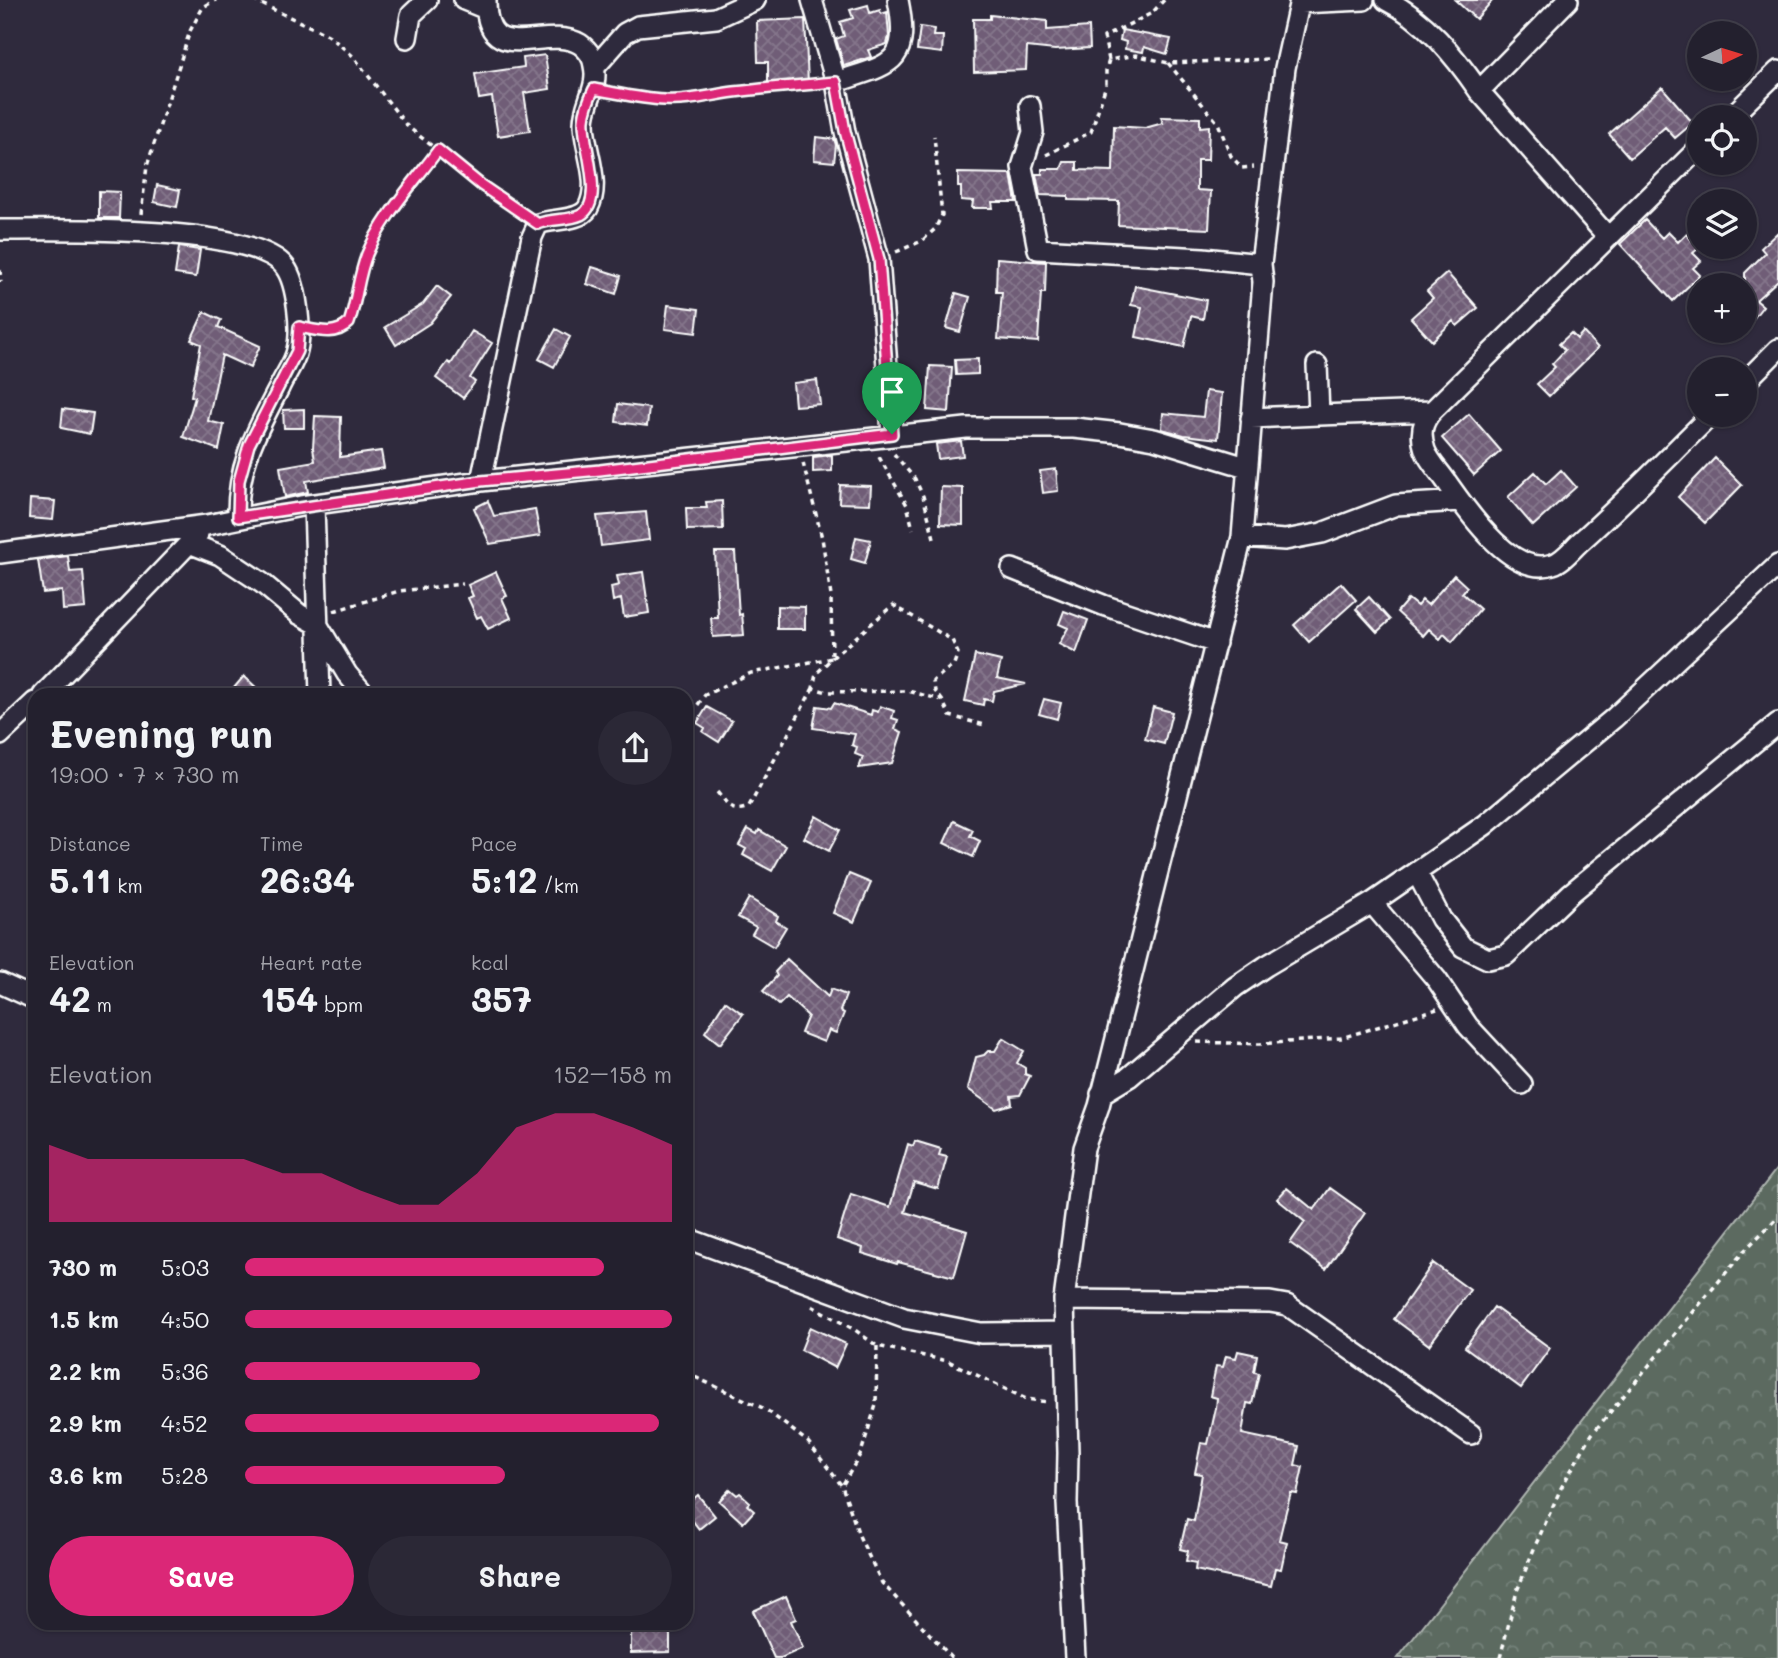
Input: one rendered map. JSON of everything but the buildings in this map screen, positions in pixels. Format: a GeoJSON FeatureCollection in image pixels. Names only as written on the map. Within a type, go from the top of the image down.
{"type":"FeatureCollection","features":[{"type":"Feature","properties":{"kind":"street"},"geometry":{"type":"LineString","coordinates":[[407,38],[411,15],[427,0]]}},
{"type":"Feature","properties":{"kind":"street"},"geometry":{"type":"LineString","coordinates":[[464,0],[486,5],[487,22],[492,32],[506,40],[520,42],[566,39],[581,45],[590,54],[595,67],[594,89],[587,102],[584,121],[586,150],[593,177],[592,194],[587,209],[580,215],[538,224],[527,254],[481,481]]}},
{"type":"Feature","properties":{"kind":"street"},"geometry":{"type":"LineString","coordinates":[[595,67],[625,33],[638,26],[716,18],[755,0]]}},
{"type":"Feature","properties":{"kind":"street"},"geometry":{"type":"LineString","coordinates":[[812,0],[836,82],[845,131],[879,259],[879,436]]}},
{"type":"Feature","properties":{"kind":"street"},"geometry":{"type":"LineString","coordinates":[[836,82],[888,64],[900,50],[898,0]]}},
{"type":"Feature","properties":{"kind":"street"},"geometry":{"type":"LineString","coordinates":[[1074,1658],[1067,1503],[1064,1300],[1084,1148],[1099,1106],[1242,537],[1263,282],[1261,264],[1285,68],[1300,1],[1364,0]]}},
{"type":"Feature","properties":{"kind":"street"},"geometry":{"type":"LineString","coordinates":[[1386,0],[1406,10],[1431,31],[1479,91],[1608,237]]}},
{"type":"Feature","properties":{"kind":"street"},"geometry":{"type":"LineString","coordinates":[[1479,91],[1568,0]]}},
{"type":"Feature","properties":{"kind":"street"},"geometry":{"type":"LineString","coordinates":[[1743,105],[1778,71]]}},
{"type":"Feature","properties":{"kind":"street"},"geometry":{"type":"LineString","coordinates":[[1030,106],[1033,132],[1022,167],[1038,248],[1261,264]]}},
{"type":"Feature","properties":{"kind":"street"},"geometry":{"type":"LineString","coordinates":[[1687,160],[1432,411],[1423,421],[1422,432],[1426,452],[1490,538],[1520,561],[1537,567],[1555,564],[1699,427]]}},
{"type":"Feature","properties":{"kind":"street"},"geometry":{"type":"LineString","coordinates":[[0,230],[139,231],[223,240],[257,248],[284,266],[294,290],[299,327],[297,351],[249,445],[239,481],[238,517]]}},
{"type":"Feature","properties":{"kind":"street"},"geometry":{"type":"LineString","coordinates":[[1757,370],[1778,349]]}},
{"type":"Feature","properties":{"kind":"street"},"geometry":{"type":"LineString","coordinates":[[1317,365],[1319,415]]}},
{"type":"Feature","properties":{"kind":"street"},"geometry":{"type":"LineString","coordinates":[[1251,418],[1432,411]]}},
{"type":"Feature","properties":{"kind":"street"},"geometry":{"type":"LineString","coordinates":[[0,553],[207,525],[238,517],[481,481],[966,428],[1074,428],[1154,439],[1246,467]]}},
{"type":"Feature","properties":{"kind":"street"},"geometry":{"type":"LineString","coordinates":[[1242,537],[1285,540],[1322,533],[1396,505],[1460,501]]}},
{"type":"Feature","properties":{"kind":"street"},"geometry":{"type":"LineString","coordinates":[[314,505],[320,688]]}},
{"type":"Feature","properties":{"kind":"street"},"geometry":{"type":"LineString","coordinates":[[50,688],[207,525]]}},
{"type":"Feature","properties":{"kind":"street"},"geometry":{"type":"LineString","coordinates":[[190,543],[220,555],[262,583],[299,614],[317,624],[347,674],[359,688]]}},
{"type":"Feature","properties":{"kind":"street"},"geometry":{"type":"LineString","coordinates":[[1101,1094],[1129,1077],[1235,987],[1372,903],[1485,825],[1604,727],[1778,565]]}},
{"type":"Feature","properties":{"kind":"street"},"geometry":{"type":"LineString","coordinates":[[1012,569],[1103,605],[1216,643]]}},
{"type":"Feature","properties":{"kind":"street"},"geometry":{"type":"LineString","coordinates":[[0,735],[28,709]]}},
{"type":"Feature","properties":{"kind":"street"},"geometry":{"type":"LineString","coordinates":[[1417,873],[1441,919],[1463,947],[1488,959],[1506,955],[1571,893],[1778,723]]}},
{"type":"Feature","properties":{"kind":"street"},"geometry":{"type":"LineString","coordinates":[[1372,903],[1437,980],[1468,1026],[1522,1084]]}},
{"type":"Feature","properties":{"kind":"street"},"geometry":{"type":"LineString","coordinates":[[0,983],[28,996]]}},
{"type":"Feature","properties":{"kind":"street"},"geometry":{"type":"LineString","coordinates":[[693,1241],[904,1318],[981,1333],[1065,1332]]}},
{"type":"Feature","properties":{"kind":"street"},"geometry":{"type":"LineString","coordinates":[[1064,1300],[1270,1302],[1287,1305],[1471,1434]]}},
{"type":"Feature","properties":{"kind":"path"},"geometry":{"type":"LineString","coordinates":[[139,231],[147,166],[190,31],[203,7],[216,0]]}},
{"type":"Feature","properties":{"kind":"path"},"geometry":{"type":"LineString","coordinates":[[253,0],[328,35],[353,56],[407,126],[481,185],[538,224]]}},
{"type":"Feature","properties":{"kind":"path"},"geometry":{"type":"LineString","coordinates":[[1022,167],[1091,132],[1106,85],[1109,60],[1104,37],[1152,13],[1164,0]]}},
{"type":"Feature","properties":{"kind":"path"},"geometry":{"type":"LineString","coordinates":[[1109,60],[1136,55],[1168,63],[1264,58],[1285,68]]}},
{"type":"Feature","properties":{"kind":"path"},"geometry":{"type":"LineString","coordinates":[[1168,63],[1218,123],[1235,162],[1242,168],[1273,165]]}},
{"type":"Feature","properties":{"kind":"path"},"geometry":{"type":"LineString","coordinates":[[594,89],[664,100],[688,100],[736,92],[792,88],[808,83],[836,82]]}},
{"type":"Feature","properties":{"kind":"path"},"geometry":{"type":"LineString","coordinates":[[879,259],[922,242],[935,229],[943,215],[934,136]]}},
{"type":"Feature","properties":{"kind":"path"},"geometry":{"type":"LineString","coordinates":[[299,327],[333,332],[343,329],[349,323],[360,274],[379,231],[438,150]]}},
{"type":"Feature","properties":{"kind":"path"},"geometry":{"type":"LineString","coordinates":[[0,270],[1,282]]}},
{"type":"Feature","properties":{"kind":"path"},"geometry":{"type":"LineString","coordinates":[[879,436],[895,482],[907,505],[913,529]]}},
{"type":"Feature","properties":{"kind":"path"},"geometry":{"type":"LineString","coordinates":[[879,436],[915,479],[923,496],[934,538]]}},
{"type":"Feature","properties":{"kind":"path"},"geometry":{"type":"LineString","coordinates":[[798,446],[826,563],[831,596],[831,658]]}},
{"type":"Feature","properties":{"kind":"path"},"geometry":{"type":"LineString","coordinates":[[317,624],[332,612],[399,591],[463,584]]}},
{"type":"Feature","properties":{"kind":"path"},"geometry":{"type":"LineString","coordinates":[[717,792],[730,808],[738,811],[749,807],[813,688],[816,674],[893,605],[952,640],[958,653],[954,664],[933,681],[935,691],[950,716],[985,725]]}},
{"type":"Feature","properties":{"kind":"path"},"geometry":{"type":"LineString","coordinates":[[693,711],[705,695],[751,673],[831,658]]}},
{"type":"Feature","properties":{"kind":"path"},"geometry":{"type":"LineString","coordinates":[[813,688],[827,692],[908,691],[942,700]]}},
{"type":"Feature","properties":{"kind":"path"},"geometry":{"type":"LineString","coordinates":[[1171,1041],[1260,1044],[1341,1038],[1453,1004]]}},
{"type":"Feature","properties":{"kind":"path"},"geometry":{"type":"LineString","coordinates":[[1500,1658],[1521,1579],[1561,1488],[1592,1434],[1744,1251],[1778,1217]]}},
{"type":"Feature","properties":{"kind":"path"},"geometry":{"type":"LineString","coordinates":[[811,1306],[855,1330],[877,1346],[948,1361],[1026,1399],[1067,1405]]}},
{"type":"Feature","properties":{"kind":"path"},"geometry":{"type":"LineString","coordinates":[[842,1486],[861,1453],[876,1405],[877,1346]]}},
{"type":"Feature","properties":{"kind":"path"},"geometry":{"type":"LineString","coordinates":[[693,1376],[765,1409],[808,1442],[842,1486],[860,1538],[882,1583],[952,1658]]}},
{"type":"Feature","properties":{"kind":"green space"},"geometry":{"type":"Polygon","coordinates":[[[1778,1167],[1778,1658],[1398,1658],[1778,1167]]]}},
{"type":"Feature","properties":{"kind":"route"},"geometry":{"type":"LineString","coordinates":[[836,82],[845,131],[879,259],[892,434],[600,470],[481,481],[238,517],[239,481],[249,445],[297,351],[299,327],[333,332],[343,329],[349,323],[360,274],[379,231],[438,150],[481,185],[538,224],[580,215],[587,209],[592,194],[593,177],[586,150],[584,121],[587,102],[594,89],[664,100],[688,100],[736,92],[792,88],[808,83],[836,82]]}}]}
